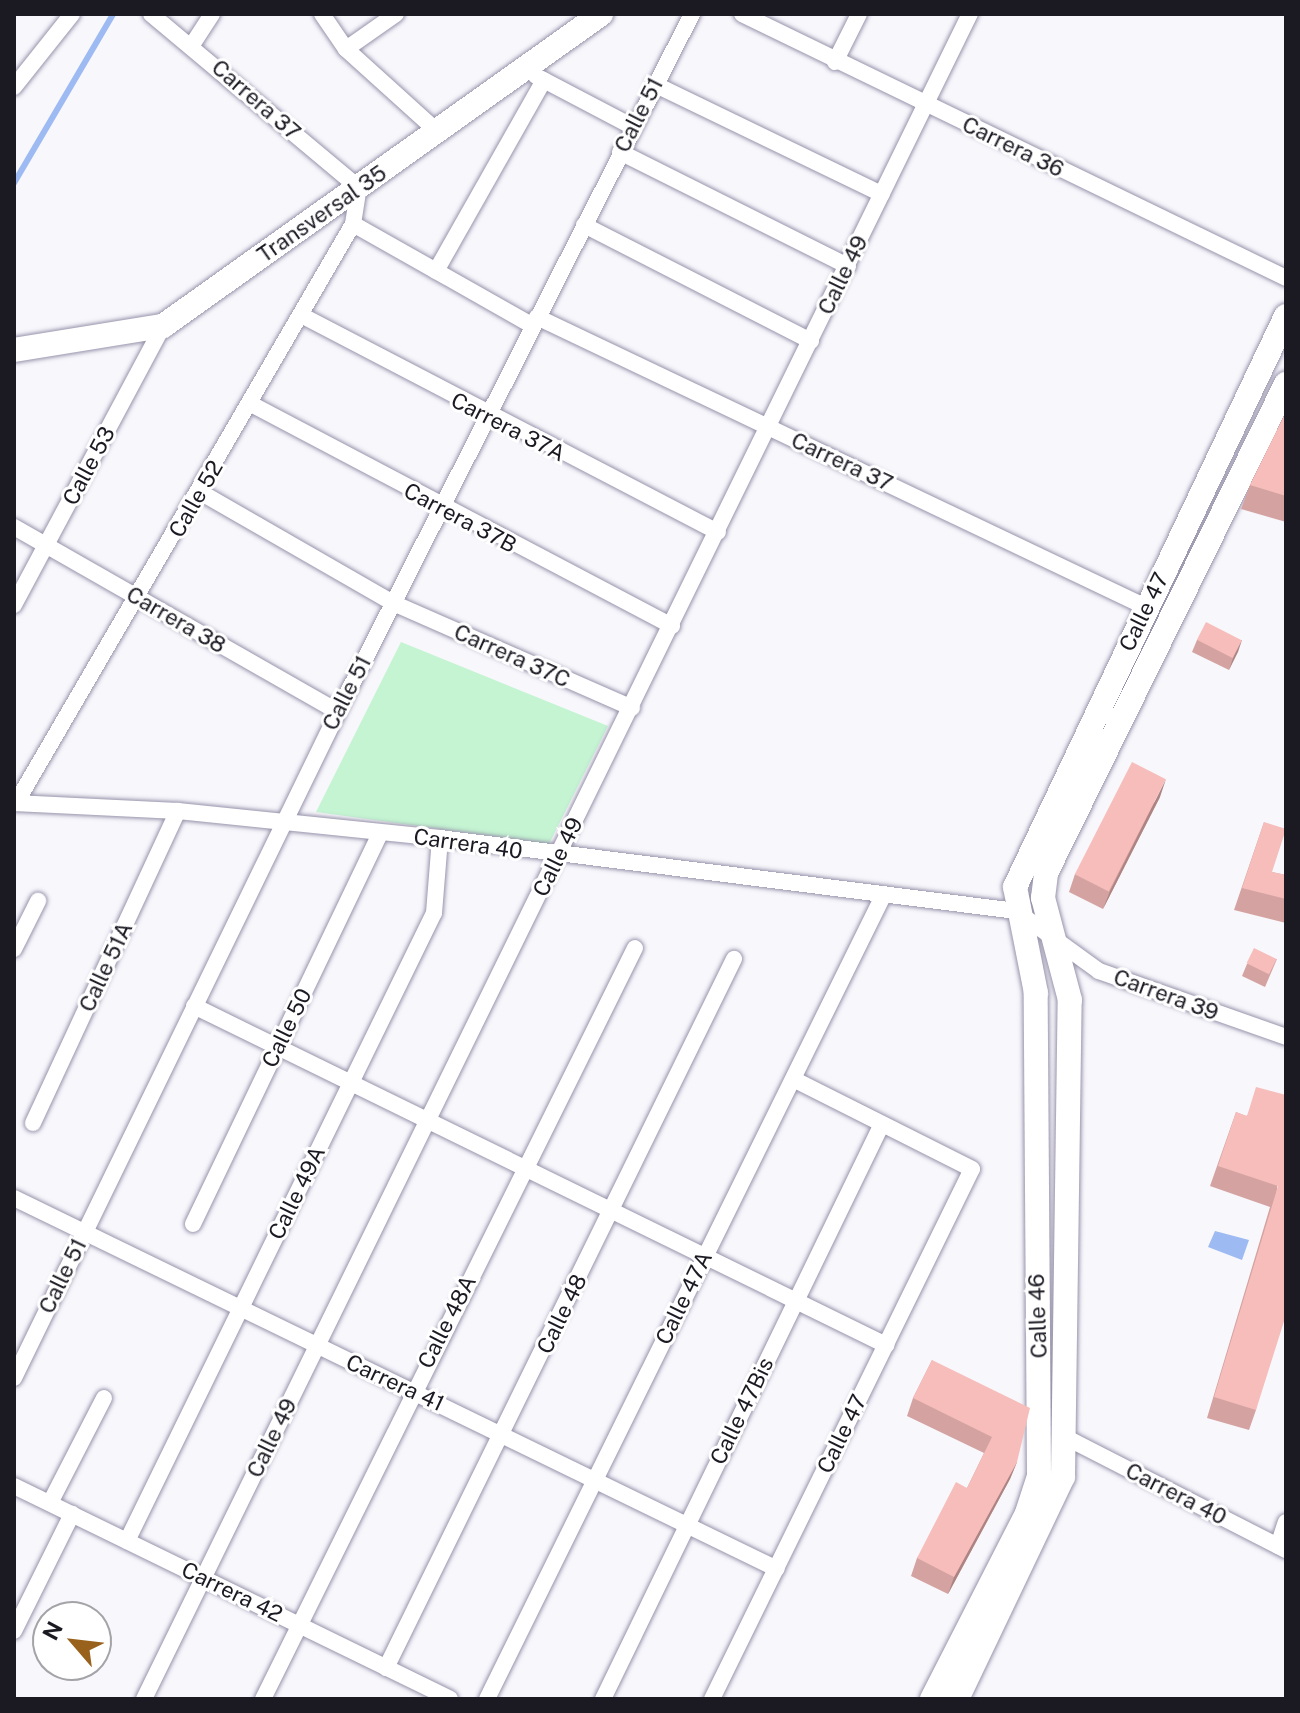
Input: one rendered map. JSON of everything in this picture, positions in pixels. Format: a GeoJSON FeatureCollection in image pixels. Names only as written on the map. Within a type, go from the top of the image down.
{"type":"FeatureCollection","features":[{"type":"Feature","properties":{"kind":"main road","name":"Transversal 35"},"geometry":{"type":"LineString","coordinates":[[15,352],[163,326],[438,132],[534,75],[601,14]]}},
{"type":"Feature","properties":{"kind":"main road","name":"Calle 47"},"geometry":{"type":"LineString","coordinates":[[1016,911],[1019,872],[1286,316]]}},
{"type":"Feature","properties":{"kind":"main road","name":"Calle 47"},"geometry":{"type":"LineString","coordinates":[[1051,931],[1043,898],[1051,861],[1286,384]]}},
{"type":"Feature","properties":{"kind":"main road","name":"Calle 46"},"geometry":{"type":"LineString","coordinates":[[932,1699],[1027,1513],[1039,1475],[1036,993],[1016,911]]}},
{"type":"Feature","properties":{"kind":"main road","name":"Calle 46"},"geometry":{"type":"LineString","coordinates":[[957,1699],[1051,1514],[1067,1438],[1070,1000],[1051,931]]}},
{"type":"Feature","properties":{"kind":"street"},"geometry":{"type":"LineString","coordinates":[[14,87],[72,14]]}},
{"type":"Feature","properties":{"kind":"street"},"geometry":{"type":"LineString","coordinates":[[192,45],[212,14]]}},
{"type":"Feature","properties":{"kind":"street"},"geometry":{"type":"LineString","coordinates":[[322,14],[346,49],[438,132]]}},
{"type":"Feature","properties":{"kind":"street"},"geometry":{"type":"LineString","coordinates":[[346,49],[396,14]]}},
{"type":"Feature","properties":{"kind":"street","name":"Calle 51"},"geometry":{"type":"LineString","coordinates":[[14,1378],[338,712],[692,14]]}},
{"type":"Feature","properties":{"kind":"street","name":"Carrera 36"},"geometry":{"type":"LineString","coordinates":[[742,14],[835,62],[1286,278]]}},
{"type":"Feature","properties":{"kind":"street"},"geometry":{"type":"LineString","coordinates":[[835,62],[859,14]]}},
{"type":"Feature","properties":{"kind":"street","name":"Calle 49"},"geometry":{"type":"LineString","coordinates":[[144,1699],[970,14]]}},
{"type":"Feature","properties":{"kind":"street","name":"Carrera 37"},"geometry":{"type":"LineString","coordinates":[[156,18],[192,45],[359,188]]}},
{"type":"Feature","properties":{"kind":"street"},"geometry":{"type":"LineString","coordinates":[[436,271],[534,75],[633,127]]}},
{"type":"Feature","properties":{"kind":"street"},"geometry":{"type":"LineString","coordinates":[[654,84],[882,194]]}},
{"type":"Feature","properties":{"kind":"street"},"geometry":{"type":"LineString","coordinates":[[620,152],[848,266]]}},
{"type":"Feature","properties":{"kind":"street","name":"Calle 52"},"geometry":{"type":"LineString","coordinates":[[15,803],[139,599],[353,224],[359,188]]}},
{"type":"Feature","properties":{"kind":"street","name":"Carrera 37"},"geometry":{"type":"LineString","coordinates":[[353,224],[535,322],[769,427],[1146,607]]}},
{"type":"Feature","properties":{"kind":"street"},"geometry":{"type":"LineString","coordinates":[[584,225],[811,341]]}},
{"type":"Feature","properties":{"kind":"street","name":"Carrera 37A"},"geometry":{"type":"LineString","coordinates":[[301,315],[487,417],[718,532]]}},
{"type":"Feature","properties":{"kind":"street","name":"Calle 53"},"geometry":{"type":"LineString","coordinates":[[14,605],[163,326]]}},
{"type":"Feature","properties":{"kind":"street","name":"Carrera 37B"},"geometry":{"type":"LineString","coordinates":[[251,404],[441,509],[672,626]]}},
{"type":"Feature","properties":{"kind":"street","name":"Carrera 37C"},"geometry":{"type":"LineString","coordinates":[[200,492],[393,603],[632,708]]}},
{"type":"Feature","properties":{"kind":"street","name":"Carrera 38"},"geometry":{"type":"LineString","coordinates":[[14,527],[338,712]]}},
{"type":"Feature","properties":{"kind":"street","name":"Carrera 40"},"geometry":{"type":"LineString","coordinates":[[15,803],[178,811],[440,838],[558,857],[882,898],[1016,911]]}},
{"type":"Feature","properties":{"kind":"street","name":"Calle 51A"},"geometry":{"type":"LineString","coordinates":[[33,1123],[178,811]]}},
{"type":"Feature","properties":{"kind":"street","name":"Calle 50"},"geometry":{"type":"LineString","coordinates":[[193,1224],[380,833]]}},
{"type":"Feature","properties":{"kind":"street","name":"Calle 49A"},"geometry":{"type":"LineString","coordinates":[[127,1541],[434,913],[440,838]]}},
{"type":"Feature","properties":{"kind":"street","name":"Calle 47A"},"geometry":{"type":"LineString","coordinates":[[487,1699],[882,898]]}},
{"type":"Feature","properties":{"kind":"street"},"geometry":{"type":"LineString","coordinates":[[14,949],[38,901]]}},
{"type":"Feature","properties":{"kind":"street","name":"Carrera 39"},"geometry":{"type":"LineString","coordinates":[[1016,911],[1051,931],[1112,977],[1286,1037]]}},
{"type":"Feature","properties":{"kind":"street","name":"Calle 48A"},"geometry":{"type":"LineString","coordinates":[[263,1699],[412,1391],[635,948]]}},
{"type":"Feature","properties":{"kind":"street","name":"Calle 48"},"geometry":{"type":"LineString","coordinates":[[386,1668],[734,959]]}},
{"type":"Feature","properties":{"kind":"street"},"geometry":{"type":"LineString","coordinates":[[194,1006],[703,1261],[886,1345]]}},
{"type":"Feature","properties":{"kind":"street"},"geometry":{"type":"LineString","coordinates":[[793,1079],[882,1124]]}},
{"type":"Feature","properties":{"kind":"street","name":"Calle 47"},"geometry":{"type":"LineString","coordinates":[[712,1699],[972,1169],[882,1124]]}},
{"type":"Feature","properties":{"kind":"street","name":"Calle 47Bis"},"geometry":{"type":"LineString","coordinates":[[603,1699],[882,1124]]}},
{"type":"Feature","properties":{"kind":"street","name":"Carrera 41"},"geometry":{"type":"LineString","coordinates":[[14,1198],[596,1478],[777,1569]]}},
{"type":"Feature","properties":{"kind":"street"},"geometry":{"type":"LineString","coordinates":[[50,1503],[104,1398]]}},
{"type":"Feature","properties":{"kind":"street","name":"Carrera 40"},"geometry":{"type":"LineString","coordinates":[[1067,1438],[1282,1548]]}},
{"type":"Feature","properties":{"kind":"street","name":"Carrera 42"},"geometry":{"type":"LineString","coordinates":[[14,1486],[450,1699]]}},
{"type":"Feature","properties":{"kind":"street"},"geometry":{"type":"LineString","coordinates":[[14,1631],[72,1514]]}},
{"type":"Feature","properties":{"kind":"street"},"geometry":{"type":"LineString","coordinates":[[1282,1548],[1286,1522]]}},
{"type":"Feature","properties":{"kind":"green space"},"geometry":{"type":"Polygon","coordinates":[[[401,642],[608,726],[549,844],[316,812],[401,642]]]}},
{"type":"Feature","properties":{"kind":"water"},"geometry":{"type":"Polygon","coordinates":[[[1215,1231],[1249,1240],[1242,1260],[1208,1247],[1215,1231]]]}},
{"type":"Feature","properties":{"kind":"building"},"geometry":{"type":"Polygon","coordinates":[[[1286,412],[1286,496],[1250,485],[1286,412]]]}},
{"type":"Feature","properties":{"kind":"building"},"geometry":{"type":"Polygon","coordinates":[[[1206,622],[1242,640],[1233,658],[1197,640],[1206,622]]]}},
{"type":"Feature","properties":{"kind":"building"},"geometry":{"type":"Polygon","coordinates":[[[1132,762],[1166,779],[1109,892],[1075,874],[1132,762]]]}},
{"type":"Feature","properties":{"kind":"building"},"geometry":{"type":"Polygon","coordinates":[[[1264,822],[1286,829],[1272,872],[1286,875],[1286,899],[1242,888],[1264,822]]]}},
{"type":"Feature","properties":{"kind":"building"},"geometry":{"type":"Polygon","coordinates":[[[1254,948],[1276,959],[1269,974],[1247,963],[1254,948]]]}},
{"type":"Feature","properties":{"kind":"building"},"geometry":{"type":"Polygon","coordinates":[[[1256,1087],[1286,1095],[1286,1315],[1256,1410],[1214,1397],[1278,1186],[1218,1166],[1236,1112],[1247,1116],[1256,1087]]]}},
{"type":"Feature","properties":{"kind":"building"},"geometry":{"type":"Polygon","coordinates":[[[932,1360],[1030,1408],[1017,1462],[954,1577],[917,1558],[956,1482],[967,1488],[992,1437],[913,1398],[932,1360]]]}},
{"type":"Feature","properties":{"kind":"waterway"},"geometry":{"type":"LineString","coordinates":[[14,183],[113,14]]}}]}
